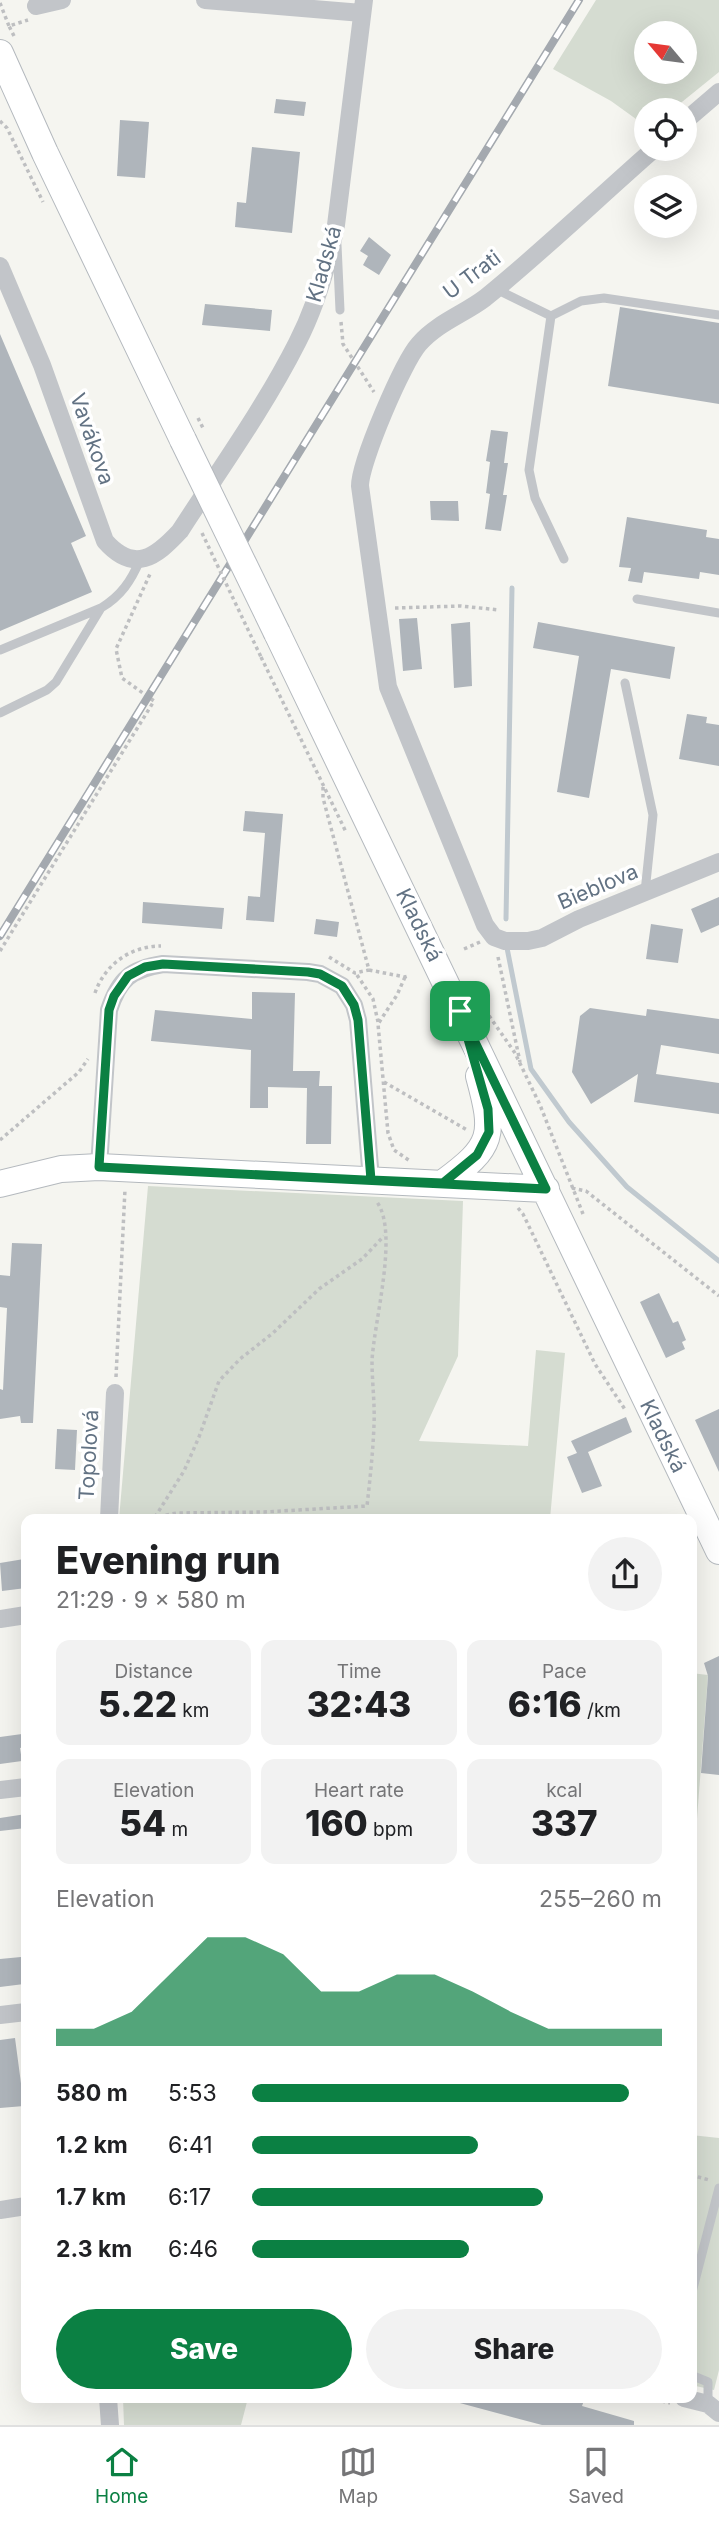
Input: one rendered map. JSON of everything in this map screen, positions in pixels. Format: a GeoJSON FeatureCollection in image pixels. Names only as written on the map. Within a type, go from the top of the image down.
{"type":"FeatureCollection","features":[{"type":"Feature","properties":{"kind":"main road","name":"Kladská"},"geometry":{"type":"LineString","coordinates":[[8,47],[45,153],[277,634],[472,1010],[559,1188],[719,1551]]}},
{"type":"Feature","properties":{"kind":"main road"},"geometry":{"type":"LineString","coordinates":[[0,101],[45,153]]}},
{"type":"Feature","properties":{"kind":"main road"},"geometry":{"type":"LineString","coordinates":[[443,1183],[469,1164],[484,1144],[490,1123],[472,1010]]}},
{"type":"Feature","properties":{"kind":"main road"},"geometry":{"type":"LineString","coordinates":[[0,1184],[61,1169],[99,1167],[559,1188]]}},
{"type":"Feature","properties":{"kind":"street"},"geometry":{"type":"LineString","coordinates":[[36,6],[62,0]]}},
{"type":"Feature","properties":{"kind":"street","name":"Kladská"},"geometry":{"type":"LineString","coordinates":[[161,550],[180,531],[277,380],[298,341],[329,260],[336,225],[363,7],[205,0]]}},
{"type":"Feature","properties":{"kind":"street"},"geometry":{"type":"LineString","coordinates":[[697,111],[719,92]]}},
{"type":"Feature","properties":{"kind":"street","name":"U Trati"},"geometry":{"type":"LineString","coordinates":[[379,609],[362,509],[361,469],[406,362],[419,344],[439,327],[496,289],[640,161]]}},
{"type":"Feature","properties":{"kind":"street","name":"Vavákova"},"geometry":{"type":"LineString","coordinates":[[0,266],[42,365],[105,541],[120,555],[140,560]]}},
{"type":"Feature","properties":{"kind":"street"},"geometry":{"type":"LineString","coordinates":[[140,560],[161,550]]}},
{"type":"Feature","properties":{"kind":"street"},"geometry":{"type":"LineString","coordinates":[[379,609],[388,687],[485,925],[494,937]]}},
{"type":"Feature","properties":{"kind":"street","name":"Bieblova"},"geometry":{"type":"LineString","coordinates":[[494,937],[513,942],[542,938],[579,919],[719,862]]}},
{"type":"Feature","properties":{"kind":"street"},"geometry":{"type":"LineString","coordinates":[[99,1167],[109,1010],[114,996],[128,976],[145,967],[163,964],[308,972],[320,974],[342,986],[349,994],[358,1020],[371,1180]]}},
{"type":"Feature","properties":{"kind":"street","name":"Topolová"},"geometry":{"type":"LineString","coordinates":[[109,1514],[115,1393]]}},
{"type":"Feature","properties":{"kind":"street"},"geometry":{"type":"LineString","coordinates":[[0,1619],[21,1616]]}},
{"type":"Feature","properties":{"kind":"street"},"geometry":{"type":"LineString","coordinates":[[0,1790],[21,1788]]}},
{"type":"Feature","properties":{"kind":"street"},"geometry":{"type":"LineString","coordinates":[[0,2015],[21,2013]]}},
{"type":"Feature","properties":{"kind":"street"},"geometry":{"type":"LineString","coordinates":[[0,2210],[21,2207]]}},
{"type":"Feature","properties":{"kind":"street"},"geometry":{"type":"LineString","coordinates":[[108,2403],[110,2425]]}},
{"type":"Feature","properties":{"kind":"street"},"geometry":{"type":"LineString","coordinates":[[696,2403],[715,2411]]}},
{"type":"Feature","properties":{"kind":"lane"},"geometry":{"type":"LineString","coordinates":[[336,225],[340,310]]}},
{"type":"Feature","properties":{"kind":"lane"},"geometry":{"type":"LineString","coordinates":[[496,289],[551,316]]}},
{"type":"Feature","properties":{"kind":"lane"},"geometry":{"type":"LineString","coordinates":[[551,316],[581,301],[604,298],[719,315]]}},
{"type":"Feature","properties":{"kind":"lane"},"geometry":{"type":"LineString","coordinates":[[551,316],[529,470],[536,498],[564,559]]}},
{"type":"Feature","properties":{"kind":"lane"},"geometry":{"type":"LineString","coordinates":[[0,650],[101,608],[114,600],[124,590],[140,560]]}},
{"type":"Feature","properties":{"kind":"lane"},"geometry":{"type":"LineString","coordinates":[[637,599],[719,614]]}},
{"type":"Feature","properties":{"kind":"lane"},"geometry":{"type":"LineString","coordinates":[[0,713],[47,690],[55,682],[101,608]]}},
{"type":"Feature","properties":{"kind":"lane"},"geometry":{"type":"LineString","coordinates":[[625,683],[653,815],[645,892]]}},
{"type":"Feature","properties":{"kind":"lane"},"geometry":{"type":"LineString","coordinates":[[697,2272],[719,2185]]}},
{"type":"Feature","properties":{"kind":"lane"},"geometry":{"type":"LineString","coordinates":[[697,2377],[708,2382],[715,2411]]}},
{"type":"Feature","properties":{"kind":"path"},"geometry":{"type":"LineString","coordinates":[[0,3],[9,26],[8,47]]}},
{"type":"Feature","properties":{"kind":"path"},"geometry":{"type":"LineString","coordinates":[[9,26],[37,18],[36,6]]}},
{"type":"Feature","properties":{"kind":"path"},"geometry":{"type":"LineString","coordinates":[[340,310],[343,344],[370,384],[385,413]]}},
{"type":"Feature","properties":{"kind":"path"},"geometry":{"type":"LineString","coordinates":[[198,524],[347,832]]}},
{"type":"Feature","properties":{"kind":"path"},"geometry":{"type":"LineString","coordinates":[[0,951],[154,701],[121,678],[116,649],[161,550]]}},
{"type":"Feature","properties":{"kind":"path"},"geometry":{"type":"LineString","coordinates":[[379,609],[461,606],[499,610]]}},
{"type":"Feature","properties":{"kind":"path"},"geometry":{"type":"LineString","coordinates":[[322,782],[323,798],[369,970]]}},
{"type":"Feature","properties":{"kind":"path"},"geometry":{"type":"LineString","coordinates":[[494,937],[520,1052],[520,1064]]}},
{"type":"Feature","properties":{"kind":"path"},"geometry":{"type":"LineString","coordinates":[[93,997],[104,974],[124,956],[151,946],[172,946]]}},
{"type":"Feature","properties":{"kind":"path"},"geometry":{"type":"LineString","coordinates":[[320,955],[340,962],[355,972],[369,970],[406,976],[378,1024],[390,1141],[394,1150],[414,1163]]}},
{"type":"Feature","properties":{"kind":"path"},"geometry":{"type":"LineString","coordinates":[[472,1010],[515,1053],[540,1105],[559,1188],[588,1225]]}},
{"type":"Feature","properties":{"kind":"path"},"geometry":{"type":"LineString","coordinates":[[0,1140],[79,1072],[90,1056]]}},
{"type":"Feature","properties":{"kind":"path"},"geometry":{"type":"LineString","coordinates":[[384,1082],[474,1135],[484,1144]]}},
{"type":"Feature","properties":{"kind":"path"},"geometry":{"type":"LineString","coordinates":[[115,1393],[127,1169]]}},
{"type":"Feature","properties":{"kind":"path"},"geometry":{"type":"LineString","coordinates":[[172,1514],[368,1506],[375,1423],[372,1362],[377,1309],[386,1259],[382,1209],[374,1196],[371,1180]]}},
{"type":"Feature","properties":{"kind":"path"},"geometry":{"type":"LineString","coordinates":[[506,1186],[515,1205],[523,1214],[595,1364],[631,1420]]}},
{"type":"Feature","properties":{"kind":"path"},"geometry":{"type":"LineString","coordinates":[[559,1188],[586,1191],[719,1296]]}},
{"type":"Feature","properties":{"kind":"path"},"geometry":{"type":"LineString","coordinates":[[157,1514],[184,1471],[219,1381],[319,1289],[362,1259],[384,1236]]}},
{"type":"Feature","properties":{"kind":"path"},"geometry":{"type":"LineString","coordinates":[[697,2177],[719,2185]]}},
{"type":"Feature","properties":{"kind":"shaded area"},"geometry":{"type":"Polygon","coordinates":[[[596,0],[719,0],[719,72],[687,98],[634,98],[634,118],[611,101],[553,69],[596,0]]]}},
{"type":"Feature","properties":{"kind":"shaded area"},"geometry":{"type":"Polygon","coordinates":[[[148,1186],[463,1201],[458,1356],[419,1441],[528,1446],[536,1350],[565,1353],[550,1514],[119,1514],[148,1186]]]}},
{"type":"Feature","properties":{"kind":"shaded area"},"geometry":{"type":"Polygon","coordinates":[[[697,1674],[708,1675],[697,1819],[697,1674]]]}},
{"type":"Feature","properties":{"kind":"shaded area"},"geometry":{"type":"Polygon","coordinates":[[[697,2136],[719,2138],[719,2370],[714,2390],[697,2386],[697,2136]]]}},
{"type":"Feature","properties":{"kind":"shaded area"},"geometry":{"type":"Polygon","coordinates":[[[123,2403],[247,2403],[241,2425],[124,2425],[123,2403]]]}},
{"type":"Feature","properties":{"kind":"building"},"geometry":{"type":"Polygon","coordinates":[[[276,99],[306,102],[304,116],[274,113],[276,99]]]}},
{"type":"Feature","properties":{"kind":"building"},"geometry":{"type":"Polygon","coordinates":[[[120,120],[149,122],[145,178],[117,176],[120,120]]]}},
{"type":"Feature","properties":{"kind":"building"},"geometry":{"type":"Polygon","coordinates":[[[252,147],[300,152],[292,233],[235,227],[237,202],[246,203],[252,147]]]}},
{"type":"Feature","properties":{"kind":"building"},"geometry":{"type":"Polygon","coordinates":[[[369,237],[391,255],[379,275],[363,265],[368,256],[360,251],[369,237]]]}},
{"type":"Feature","properties":{"kind":"building"},"geometry":{"type":"Polygon","coordinates":[[[205,304],[272,310],[270,331],[202,325],[205,304]]]}},
{"type":"Feature","properties":{"kind":"building"},"geometry":{"type":"Polygon","coordinates":[[[620,307],[719,323],[719,404],[608,386],[620,307]]]}},
{"type":"Feature","properties":{"kind":"building"},"geometry":{"type":"Polygon","coordinates":[[[0,334],[86,536],[71,543],[92,592],[0,631],[0,334]]]}},
{"type":"Feature","properties":{"kind":"building"},"geometry":{"type":"Polygon","coordinates":[[[491,430],[508,432],[504,463],[508,463],[503,495],[507,495],[501,531],[485,529],[490,494],[486,493],[490,462],[486,461],[491,430]]]}},
{"type":"Feature","properties":{"kind":"building"},"geometry":{"type":"Polygon","coordinates":[[[430,501],[458,501],[459,521],[431,520],[430,501]]]}},
{"type":"Feature","properties":{"kind":"building"},"geometry":{"type":"Polygon","coordinates":[[[627,517],[707,530],[706,537],[719,539],[719,575],[700,572],[699,579],[644,572],[642,583],[628,581],[631,568],[619,567],[627,517]]]}},
{"type":"Feature","properties":{"kind":"building"},"geometry":{"type":"Polygon","coordinates":[[[417,618],[422,669],[403,671],[399,619],[417,618]]]}},
{"type":"Feature","properties":{"kind":"building"},"geometry":{"type":"Polygon","coordinates":[[[470,622],[472,686],[454,688],[451,624],[470,622]]]}},
{"type":"Feature","properties":{"kind":"building"},"geometry":{"type":"Polygon","coordinates":[[[538,622],[675,647],[670,679],[611,669],[589,798],[557,792],[579,656],[533,648],[538,622]]]}},
{"type":"Feature","properties":{"kind":"building"},"geometry":{"type":"Polygon","coordinates":[[[687,714],[707,717],[706,723],[719,725],[719,766],[679,759],[687,714]]]}},
{"type":"Feature","properties":{"kind":"building"},"geometry":{"type":"Polygon","coordinates":[[[245,811],[283,814],[274,922],[246,920],[248,896],[260,897],[265,833],[243,831],[245,811]]]}},
{"type":"Feature","properties":{"kind":"building"},"geometry":{"type":"Polygon","coordinates":[[[719,897],[719,925],[701,933],[691,909],[719,897]]]}},
{"type":"Feature","properties":{"kind":"building"},"geometry":{"type":"Polygon","coordinates":[[[143,902],[224,908],[222,929],[142,923],[143,902]]]}},
{"type":"Feature","properties":{"kind":"building"},"geometry":{"type":"Polygon","coordinates":[[[316,919],[339,922],[337,937],[314,934],[316,919]]]}},
{"type":"Feature","properties":{"kind":"building"},"geometry":{"type":"Polygon","coordinates":[[[651,924],[683,929],[678,963],[646,959],[651,924]]]}},
{"type":"Feature","properties":{"kind":"building"},"geometry":{"type":"Polygon","coordinates":[[[252,992],[295,993],[293,1071],[320,1071],[319,1086],[332,1086],[331,1144],[306,1144],[307,1088],[268,1087],[268,1108],[250,1108],[251,1050],[151,1041],[155,1010],[252,1019],[252,992]]]}},
{"type":"Feature","properties":{"kind":"building"},"geometry":{"type":"Polygon","coordinates":[[[590,1008],[646,1016],[647,1009],[719,1019],[719,1054],[661,1045],[656,1074],[719,1083],[719,1114],[634,1102],[638,1074],[591,1104],[572,1072],[580,1016],[590,1008]]]}},
{"type":"Feature","properties":{"kind":"building"},"geometry":{"type":"Polygon","coordinates":[[[12,1243],[42,1244],[33,1423],[21,1423],[20,1416],[0,1419],[7,1308],[0,1307],[0,1275],[10,1276],[12,1243]]]}},
{"type":"Feature","properties":{"kind":"building"},"geometry":{"type":"Polygon","coordinates":[[[659,1293],[673,1323],[678,1321],[686,1340],[682,1342],[685,1349],[666,1358],[640,1302],[659,1293]]]}},
{"type":"Feature","properties":{"kind":"building"},"geometry":{"type":"Polygon","coordinates":[[[719,1409],[719,1472],[695,1420],[719,1409]]]}},
{"type":"Feature","properties":{"kind":"building"},"geometry":{"type":"Polygon","coordinates":[[[626,1417],[632,1432],[588,1452],[602,1486],[582,1493],[567,1457],[577,1453],[571,1441],[626,1417]]]}},
{"type":"Feature","properties":{"kind":"building"},"geometry":{"type":"Polygon","coordinates":[[[57,1429],[77,1430],[75,1470],[55,1469],[57,1429]]]}},
{"type":"Feature","properties":{"kind":"building"},"geometry":{"type":"Polygon","coordinates":[[[21,1560],[21,1589],[2,1591],[0,1563],[21,1560]]]}},
{"type":"Feature","properties":{"kind":"building"},"geometry":{"type":"Polygon","coordinates":[[[719,1656],[719,1775],[701,1773],[708,1676],[704,1663],[719,1656]]]}},
{"type":"Feature","properties":{"kind":"building"},"geometry":{"type":"Polygon","coordinates":[[[21,1734],[21,1761],[0,1764],[0,1737],[21,1734]]]}},
{"type":"Feature","properties":{"kind":"building"},"geometry":{"type":"Polygon","coordinates":[[[21,1815],[21,1829],[0,1831],[0,1818],[21,1815]]]}},
{"type":"Feature","properties":{"kind":"building"},"geometry":{"type":"Polygon","coordinates":[[[21,1957],[21,1984],[0,1987],[0,1959],[21,1957]]]}},
{"type":"Feature","properties":{"kind":"building"},"geometry":{"type":"Polygon","coordinates":[[[15,2038],[21,2106],[0,2108],[0,2040],[15,2038]]]}},
{"type":"Feature","properties":{"kind":"building"},"geometry":{"type":"Polygon","coordinates":[[[460,2403],[583,2403],[582,2406],[634,2421],[634,2425],[542,2425],[460,2403]]]}},
{"type":"Feature","properties":{"kind":"waterway"},"geometry":{"type":"LineString","coordinates":[[506,919],[512,588]]}},
{"type":"Feature","properties":{"kind":"waterway"},"geometry":{"type":"LineString","coordinates":[[507,948],[531,1069],[569,1122],[627,1187],[719,1261]]}},
{"type":"Feature","properties":{"kind":"railway"},"geometry":{"type":"LineString","coordinates":[[0,936],[579,0]]}},
{"type":"Feature","properties":{"kind":"route"},"geometry":{"type":"LineString","coordinates":[[163,964],[308,972],[320,974],[342,986],[349,994],[358,1020],[371,1180],[443,1183],[469,1164],[484,1144],[489,1132],[488,1109],[460,1011],[546,1189],[99,1167],[109,1010],[121,985],[137,970],[163,964]]}}]}
